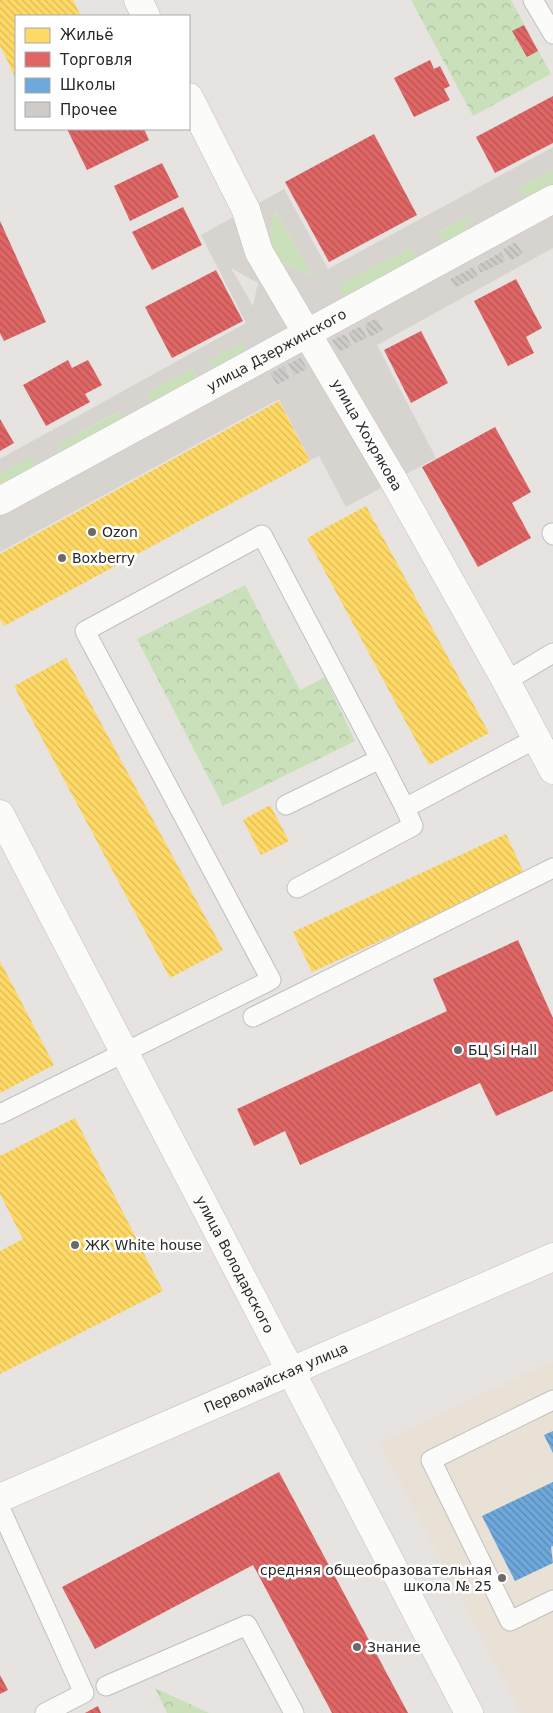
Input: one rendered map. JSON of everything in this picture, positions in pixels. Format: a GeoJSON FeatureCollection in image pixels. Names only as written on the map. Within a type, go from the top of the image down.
{"type":"FeatureCollection","features":[{"type":"Feature","properties":{"kind":"street"},"geometry":{"type":"LineString","coordinates":[[138,0],[146,15]]}},
{"type":"Feature","properties":{"kind":"street","name":"улица Хохрякова"},"geometry":{"type":"LineString","coordinates":[[190,99],[246,210],[259,252],[394,481],[506,680],[553,770]]}},
{"type":"Feature","properties":{"kind":"street","name":"улица Дзержинского"},"geometry":{"type":"LineString","coordinates":[[0,501],[553,199]]}},
{"type":"Feature","properties":{"kind":"street","name":"улица Володарского"},"geometry":{"type":"LineString","coordinates":[[0,814],[122,1052],[469,1713]]}},
{"type":"Feature","properties":{"kind":"street","name":"Первомайская улица"},"geometry":{"type":"LineString","coordinates":[[0,1498],[553,1256]]}},
{"type":"Feature","properties":{"kind":"lane"},"geometry":{"type":"LineString","coordinates":[[534,0],[553,34]]}},
{"type":"Feature","properties":{"kind":"lane"},"geometry":{"type":"LineString","coordinates":[[0,1114],[122,1052],[271,980],[85,630],[262,535],[380,759],[413,826],[297,888]]}},
{"type":"Feature","properties":{"kind":"lane"},"geometry":{"type":"LineString","coordinates":[[506,680],[553,653]]}},
{"type":"Feature","properties":{"kind":"lane"},"geometry":{"type":"LineString","coordinates":[[405,808],[537,738]]}},
{"type":"Feature","properties":{"kind":"lane"},"geometry":{"type":"LineString","coordinates":[[286,805],[380,759]]}},
{"type":"Feature","properties":{"kind":"lane"},"geometry":{"type":"LineString","coordinates":[[253,1017],[553,868]]}},
{"type":"Feature","properties":{"kind":"lane"},"geometry":{"type":"LineString","coordinates":[[553,1400],[431,1460],[510,1621],[553,1600]]}},
{"type":"Feature","properties":{"kind":"lane"},"geometry":{"type":"LineString","coordinates":[[0,1508],[84,1693],[45,1713]]}},
{"type":"Feature","properties":{"kind":"lane"},"geometry":{"type":"LineString","coordinates":[[106,1686],[247,1625],[294,1713]]}},
{"type":"Feature","properties":{"kind":"shaded area"},"geometry":{"type":"Polygon","coordinates":[[[553,147],[553,169],[515,190],[534,199],[553,189],[553,248],[377,345],[436,458],[346,507],[319,456],[310,460],[279,399],[0,552],[0,489],[38,468],[32,457],[0,473],[0,459],[246,323],[201,235],[284,189],[328,269],[553,147]],[[262,211],[236,226],[254,241],[262,211]],[[276,211],[266,255],[313,277],[276,211]],[[473,213],[437,233],[444,247],[461,238],[473,213]],[[516,242],[503,249],[510,261],[523,254],[516,242]],[[411,247],[339,285],[344,296],[417,259],[411,247]],[[501,252],[477,264],[481,273],[506,261],[501,252]],[[473,267],[450,279],[455,288],[478,276],[473,267]],[[231,268],[253,306],[258,283],[231,268]],[[377,318],[364,324],[370,336],[383,330],[377,318]],[[361,326],[348,332],[354,344],[367,338],[361,326]],[[345,334],[332,340],[339,352],[352,346],[345,334]],[[245,341],[206,362],[220,370],[242,359],[245,341]],[[301,357],[288,364],[294,376],[307,369],[301,357]],[[284,366],[271,373],[277,385],[290,378],[284,366]],[[192,368],[147,393],[152,403],[198,378],[192,368]],[[119,411],[57,445],[62,455],[125,421],[119,411]]]}},
{"type":"Feature","properties":{"kind":"shaded area","name":"средняя общеобразовательная школа № 25"},"geometry":{"type":"Polygon","coordinates":[[[553,1361],[553,1713],[521,1713],[380,1443],[553,1361]]]}},
{"type":"Feature","properties":{"kind":"green space"},"geometry":{"type":"Polygon","coordinates":[[[411,0],[511,0],[551,74],[473,116],[411,0]]]}},
{"type":"Feature","properties":{"kind":"green space"},"geometry":{"type":"Polygon","coordinates":[[[553,169],[553,189],[534,199],[515,190],[553,169]]]}},
{"type":"Feature","properties":{"kind":"green space"},"geometry":{"type":"Polygon","coordinates":[[[275,210],[313,277],[266,255],[275,210]]]}},
{"type":"Feature","properties":{"kind":"green space"},"geometry":{"type":"Polygon","coordinates":[[[474,212],[461,238],[444,248],[436,234],[474,212]]]}},
{"type":"Feature","properties":{"kind":"green space"},"geometry":{"type":"Polygon","coordinates":[[[411,247],[417,259],[344,297],[338,285],[411,247]]]}},
{"type":"Feature","properties":{"kind":"green space"},"geometry":{"type":"Polygon","coordinates":[[[246,340],[242,359],[220,370],[205,362],[246,340]]]}},
{"type":"Feature","properties":{"kind":"green space"},"geometry":{"type":"Polygon","coordinates":[[[192,368],[198,378],[152,404],[147,393],[192,368]]]}},
{"type":"Feature","properties":{"kind":"green space"},"geometry":{"type":"Polygon","coordinates":[[[120,411],[125,421],[62,455],[57,445],[120,411]]]}},
{"type":"Feature","properties":{"kind":"green space"},"geometry":{"type":"Polygon","coordinates":[[[32,456],[38,469],[0,489],[0,473],[32,456]]]}},
{"type":"Feature","properties":{"kind":"green space"},"geometry":{"type":"Polygon","coordinates":[[[245,585],[300,690],[325,677],[355,741],[223,806],[137,639],[245,585]]]}},
{"type":"Feature","properties":{"kind":"green space"},"geometry":{"type":"Polygon","coordinates":[[[155,1688],[209,1713],[167,1713],[155,1688]]]}},
{"type":"Feature","properties":{"kind":"building: Жильё"},"geometry":{"type":"Polygon","coordinates":[[[0,0],[73,0],[80,15],[15,15],[15,77],[0,45],[0,0]]]}},
{"type":"Feature","properties":{"kind":"building: Жильё"},"geometry":{"type":"Polygon","coordinates":[[[279,401],[310,461],[4,626],[0,619],[0,554],[279,401]]]}},
{"type":"Feature","properties":{"kind":"building: Жильё"},"geometry":{"type":"Polygon","coordinates":[[[366,506],[489,733],[429,765],[307,538],[366,506]]]}},
{"type":"Feature","properties":{"kind":"building: Жильё"},"geometry":{"type":"Polygon","coordinates":[[[66,658],[223,950],[170,978],[14,686],[66,658]]]}},
{"type":"Feature","properties":{"kind":"building: Жильё"},"geometry":{"type":"Polygon","coordinates":[[[270,805],[289,841],[261,855],[243,820],[270,805]]]}},
{"type":"Feature","properties":{"kind":"building: Жильё"},"geometry":{"type":"Polygon","coordinates":[[[506,834],[525,875],[312,972],[293,932],[506,834]]]}},
{"type":"Feature","properties":{"kind":"building: Жильё"},"geometry":{"type":"Polygon","coordinates":[[[0,961],[54,1065],[0,1093],[0,961]]]}},
{"type":"Feature","properties":{"kind":"building: Жильё","name":"ЖК White house"},"geometry":{"type":"Polygon","coordinates":[[[75,1118],[163,1291],[0,1374],[0,1251],[23,1239],[0,1194],[0,1156],[75,1118]]]}},
{"type":"Feature","properties":{"kind":"building: Торговля"},"geometry":{"type":"Polygon","coordinates":[[[524,25],[538,51],[527,57],[512,31],[524,25]]]}},
{"type":"Feature","properties":{"kind":"building: Торговля"},"geometry":{"type":"Polygon","coordinates":[[[430,60],[434,69],[440,66],[450,86],[444,89],[450,100],[414,117],[394,78],[430,60]]]}},
{"type":"Feature","properties":{"kind":"building: Торговля"},"geometry":{"type":"Polygon","coordinates":[[[553,96],[553,143],[495,173],[476,137],[553,96]]]}},
{"type":"Feature","properties":{"kind":"building: Торговля"},"geometry":{"type":"Polygon","coordinates":[[[67,130],[144,130],[149,140],[87,170],[67,130]]]}},
{"type":"Feature","properties":{"kind":"building: Торговля"},"geometry":{"type":"Polygon","coordinates":[[[374,134],[417,215],[329,262],[285,182],[374,134]]]}},
{"type":"Feature","properties":{"kind":"building: Торговля"},"geometry":{"type":"Polygon","coordinates":[[[162,163],[179,197],[130,221],[114,186],[162,163]]]}},
{"type":"Feature","properties":{"kind":"building: Торговля"},"geometry":{"type":"Polygon","coordinates":[[[183,207],[202,245],[152,270],[132,232],[183,207]]]}},
{"type":"Feature","properties":{"kind":"building: Торговля"},"geometry":{"type":"Polygon","coordinates":[[[0,221],[46,322],[4,341],[0,333],[0,221]]]}},
{"type":"Feature","properties":{"kind":"building: Торговля"},"geometry":{"type":"Polygon","coordinates":[[[216,270],[243,321],[172,358],[145,307],[216,270]]]}},
{"type":"Feature","properties":{"kind":"building: Торговля"},"geometry":{"type":"Polygon","coordinates":[[[516,279],[542,328],[526,337],[534,353],[508,366],[474,301],[516,279]]]}},
{"type":"Feature","properties":{"kind":"building: Торговля"},"geometry":{"type":"Polygon","coordinates":[[[421,331],[448,383],[411,403],[384,350],[421,331]]]}},
{"type":"Feature","properties":{"kind":"building: Торговля"},"geometry":{"type":"Polygon","coordinates":[[[68,360],[72,368],[88,360],[102,385],[85,394],[90,402],[46,426],[23,385],[68,360]]]}},
{"type":"Feature","properties":{"kind":"building: Торговля"},"geometry":{"type":"Polygon","coordinates":[[[0,419],[14,443],[0,451],[0,419]]]}},
{"type":"Feature","properties":{"kind":"building: Торговля"},"geometry":{"type":"Polygon","coordinates":[[[495,427],[531,492],[512,503],[531,538],[478,567],[422,467],[495,427]]]}},
{"type":"Feature","properties":{"kind":"building: Торговля","name":"БЦ Si Hall"},"geometry":{"type":"Polygon","coordinates":[[[518,940],[553,1018],[553,1091],[496,1116],[480,1083],[300,1165],[285,1131],[254,1146],[237,1109],[447,1011],[433,979],[518,940]]]}},
{"type":"Feature","properties":{"kind":"building: Торговля"},"geometry":{"type":"Polygon","coordinates":[[[279,1472],[408,1713],[332,1713],[253,1565],[95,1649],[62,1587],[279,1472]]]}},
{"type":"Feature","properties":{"kind":"building: Торговля"},"geometry":{"type":"Polygon","coordinates":[[[0,1675],[8,1690],[0,1694],[0,1675]]]}},
{"type":"Feature","properties":{"kind":"building: Торговля"},"geometry":{"type":"Polygon","coordinates":[[[98,1706],[101,1713],[85,1713],[98,1706]]]}},
{"type":"Feature","properties":{"kind":"building: Школы"},"geometry":{"type":"Polygon","coordinates":[[[553,1431],[553,1453],[544,1435],[553,1431]]]}},
{"type":"Feature","properties":{"kind":"building: Школы"},"geometry":{"type":"Polygon","coordinates":[[[553,1482],[553,1546],[551,1547],[553,1563],[515,1581],[482,1516],[553,1482]]]}},
{"type":"Feature","properties":{"kind":"building: Прочее"},"geometry":{"type":"Polygon","coordinates":[[[516,242],[523,254],[510,261],[503,249],[516,242]]]}},
{"type":"Feature","properties":{"kind":"building: Прочее"},"geometry":{"type":"Polygon","coordinates":[[[501,252],[506,261],[481,273],[477,265],[501,252]]]}},
{"type":"Feature","properties":{"kind":"building: Прочее"},"geometry":{"type":"Polygon","coordinates":[[[473,267],[478,276],[455,288],[450,279],[473,267]]]}},
{"type":"Feature","properties":{"kind":"building: Прочее"},"geometry":{"type":"Polygon","coordinates":[[[377,318],[383,330],[370,337],[364,324],[377,318]]]}},
{"type":"Feature","properties":{"kind":"building: Прочее"},"geometry":{"type":"Polygon","coordinates":[[[361,326],[367,338],[354,344],[348,332],[361,326]]]}},
{"type":"Feature","properties":{"kind":"building: Прочее"},"geometry":{"type":"Polygon","coordinates":[[[345,334],[352,346],[339,352],[332,340],[345,334]]]}},
{"type":"Feature","properties":{"kind":"building: Прочее"},"geometry":{"type":"Polygon","coordinates":[[[301,357],[307,369],[294,376],[288,364],[301,357]]]}},
{"type":"Feature","properties":{"kind":"building: Прочее"},"geometry":{"type":"Polygon","coordinates":[[[284,366],[290,378],[277,385],[270,373],[284,366]]]}},
{"type":"Feature","properties":{"kind":"place","name":"Ozon"},"geometry":{"type":"Point","coordinates":[92,532]}},
{"type":"Feature","properties":{"kind":"place","name":"Boxberry"},"geometry":{"type":"Point","coordinates":[62,558]}},
{"type":"Feature","properties":{"kind":"place","name":"БЦ Si Hall"},"geometry":{"type":"Point","coordinates":[458,1050]}},
{"type":"Feature","properties":{"kind":"place","name":"ЖК White house"},"geometry":{"type":"Point","coordinates":[75,1245]}},
{"type":"Feature","properties":{"kind":"place","name":"средняя общеобразовательная школа № 25"},"geometry":{"type":"Point","coordinates":[502,1578]}},
{"type":"Feature","properties":{"kind":"place","name":"Знание"},"geometry":{"type":"Point","coordinates":[357,1647]}}]}
